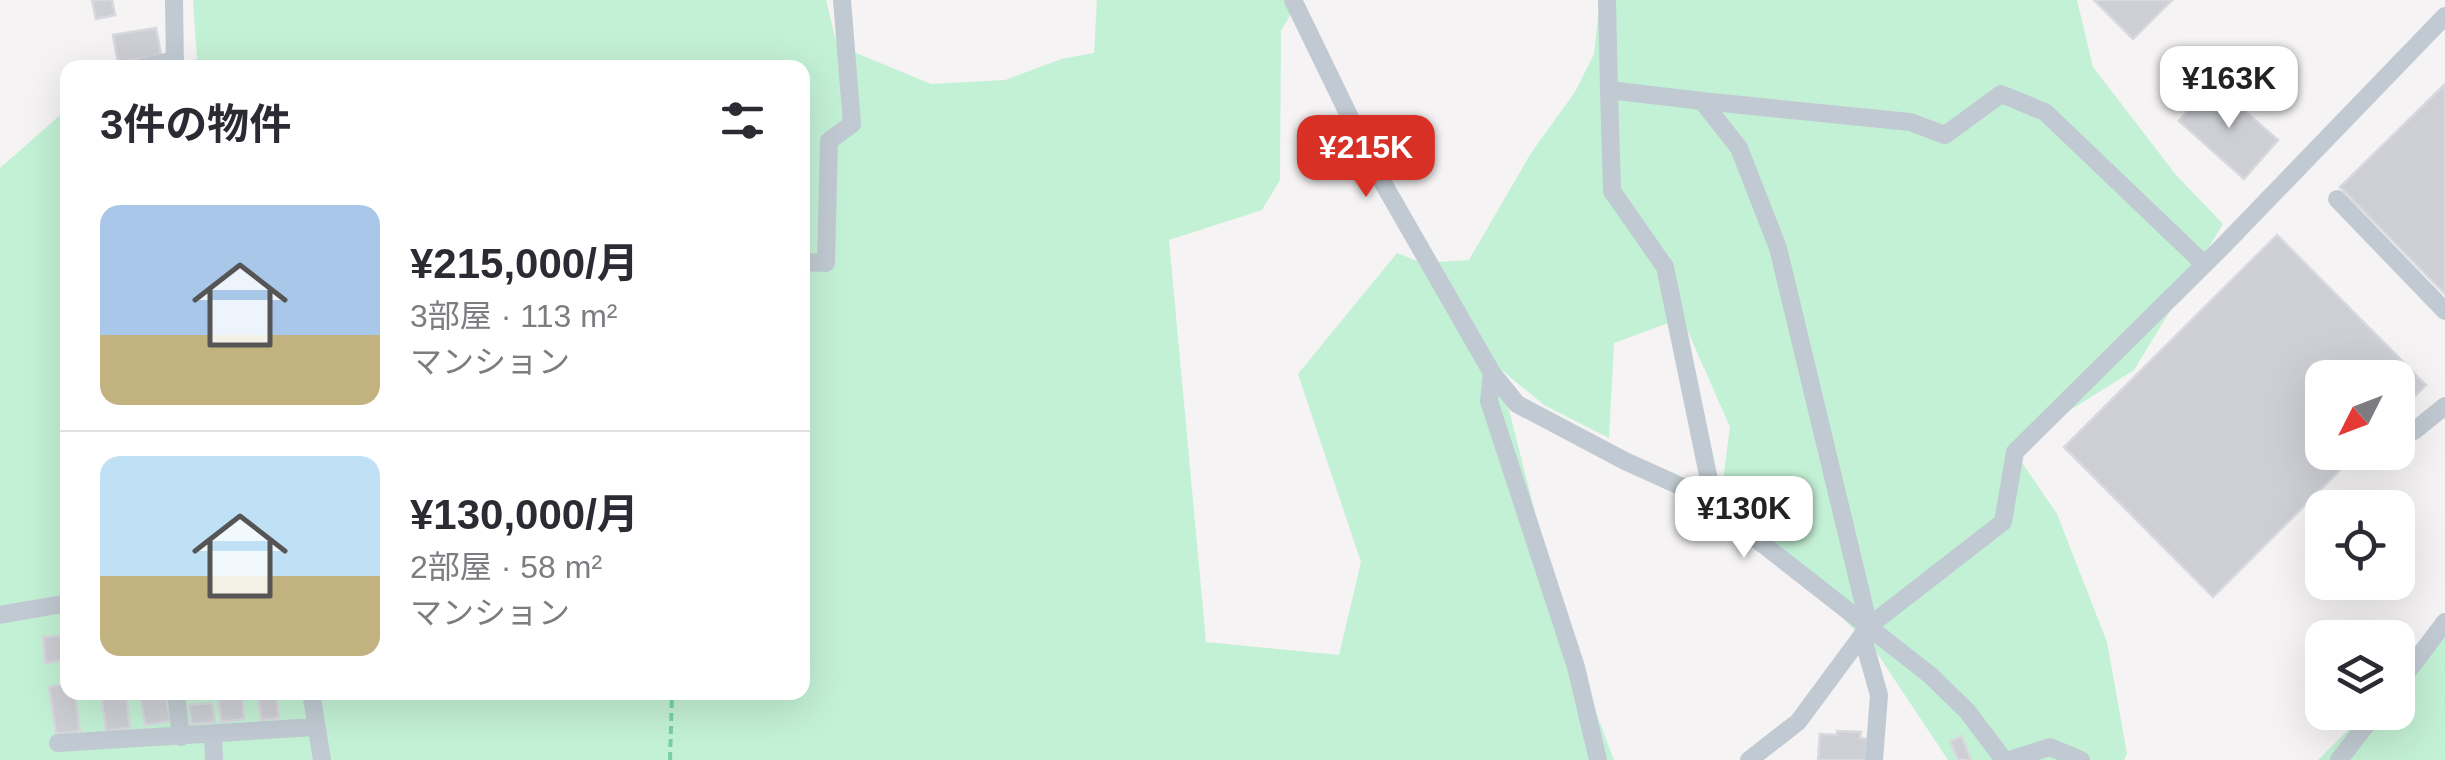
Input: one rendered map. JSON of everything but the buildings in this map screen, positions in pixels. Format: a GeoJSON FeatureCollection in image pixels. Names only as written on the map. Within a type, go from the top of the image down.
{"type":"FeatureCollection","features":[{"type":"Feature","properties":{"kind":"street"},"geometry":{"type":"LineString","coordinates":[[174,0],[175,60]]}},
{"type":"Feature","properties":{"kind":"street"},"geometry":{"type":"LineString","coordinates":[[810,262],[826,263],[829,141],[852,124],[842,0]]}},
{"type":"Feature","properties":{"kind":"street"},"geometry":{"type":"LineString","coordinates":[[1292,0],[1375,169],[1492,373],[1517,404],[1700,495],[1930,675],[1967,711],[2006,760],[2050,746],[2080,760]]}},
{"type":"Feature","properties":{"kind":"street"},"geometry":{"type":"LineString","coordinates":[[1608,0],[1612,191],[1665,267],[1710,480],[1700,495]]}},
{"type":"Feature","properties":{"kind":"street"},"geometry":{"type":"LineString","coordinates":[[1749,760],[1798,722],[1869,626],[2004,522],[2015,452],[2445,16]]}},
{"type":"Feature","properties":{"kind":"street"},"geometry":{"type":"LineString","coordinates":[[1608,90],[1910,122],[1945,135],[2002,94],[2045,112],[2204,264]]}},
{"type":"Feature","properties":{"kind":"street"},"geometry":{"type":"LineString","coordinates":[[1702,101],[1739,148],[1778,248],[1869,626],[1864,642],[1879,695],[1874,760]]}},
{"type":"Feature","properties":{"kind":"street"},"geometry":{"type":"LineString","coordinates":[[2337,199],[2445,311]]}},
{"type":"Feature","properties":{"kind":"street"},"geometry":{"type":"LineString","coordinates":[[1492,373],[1489,401],[1576,667],[1598,760]]}},
{"type":"Feature","properties":{"kind":"street"},"geometry":{"type":"LineString","coordinates":[[2415,431],[2445,406]]}},
{"type":"Feature","properties":{"kind":"street"},"geometry":{"type":"LineString","coordinates":[[0,615],[60,604]]}},
{"type":"Feature","properties":{"kind":"street"},"geometry":{"type":"LineString","coordinates":[[2415,662],[2445,622]]}},
{"type":"Feature","properties":{"kind":"street"},"geometry":{"type":"LineString","coordinates":[[177,700],[181,737]]}},
{"type":"Feature","properties":{"kind":"street"},"geometry":{"type":"LineString","coordinates":[[312,700],[322,760]]}},
{"type":"Feature","properties":{"kind":"street"},"geometry":{"type":"LineString","coordinates":[[58,743],[315,727]]}},
{"type":"Feature","properties":{"kind":"street"},"geometry":{"type":"LineString","coordinates":[[2339,760],[2362,730]]}},
{"type":"Feature","properties":{"kind":"street"},"geometry":{"type":"LineString","coordinates":[[213,734],[214,760]]}},
{"type":"Feature","properties":{"kind":"path"},"geometry":{"type":"LineString","coordinates":[[670,760],[672,700]]}},
{"type":"Feature","properties":{"kind":"green space"},"geometry":{"type":"Polygon","coordinates":[[[193,0],[826,0],[837,45],[931,84],[1005,80],[1061,59],[1094,53],[1097,0],[1299,0],[1281,31],[1280,180],[1262,210],[1169,240],[1206,642],[1339,655],[1361,562],[1298,374],[1397,253],[1423,263],[1469,260],[1531,153],[1575,92],[1594,54],[1600,0],[2077,0],[2093,67],[2176,175],[2223,224],[2134,370],[2037,431],[2021,461],[2057,514],[2107,642],[2127,754],[2124,760],[1948,760],[1877,653],[1721,495],[1730,427],[1682,318],[1614,343],[1609,438],[1544,405],[1498,367],[1566,634],[1614,760],[0,760],[0,168],[60,115],[60,700],[810,700],[810,60],[193,60],[197,59],[193,0]]]}},
{"type":"Feature","properties":{"kind":"green space"},"geometry":{"type":"Polygon","coordinates":[[[2445,631],[2445,760],[2318,760],[2348,730],[2415,730],[2415,662],[2445,631]]]}}]}
